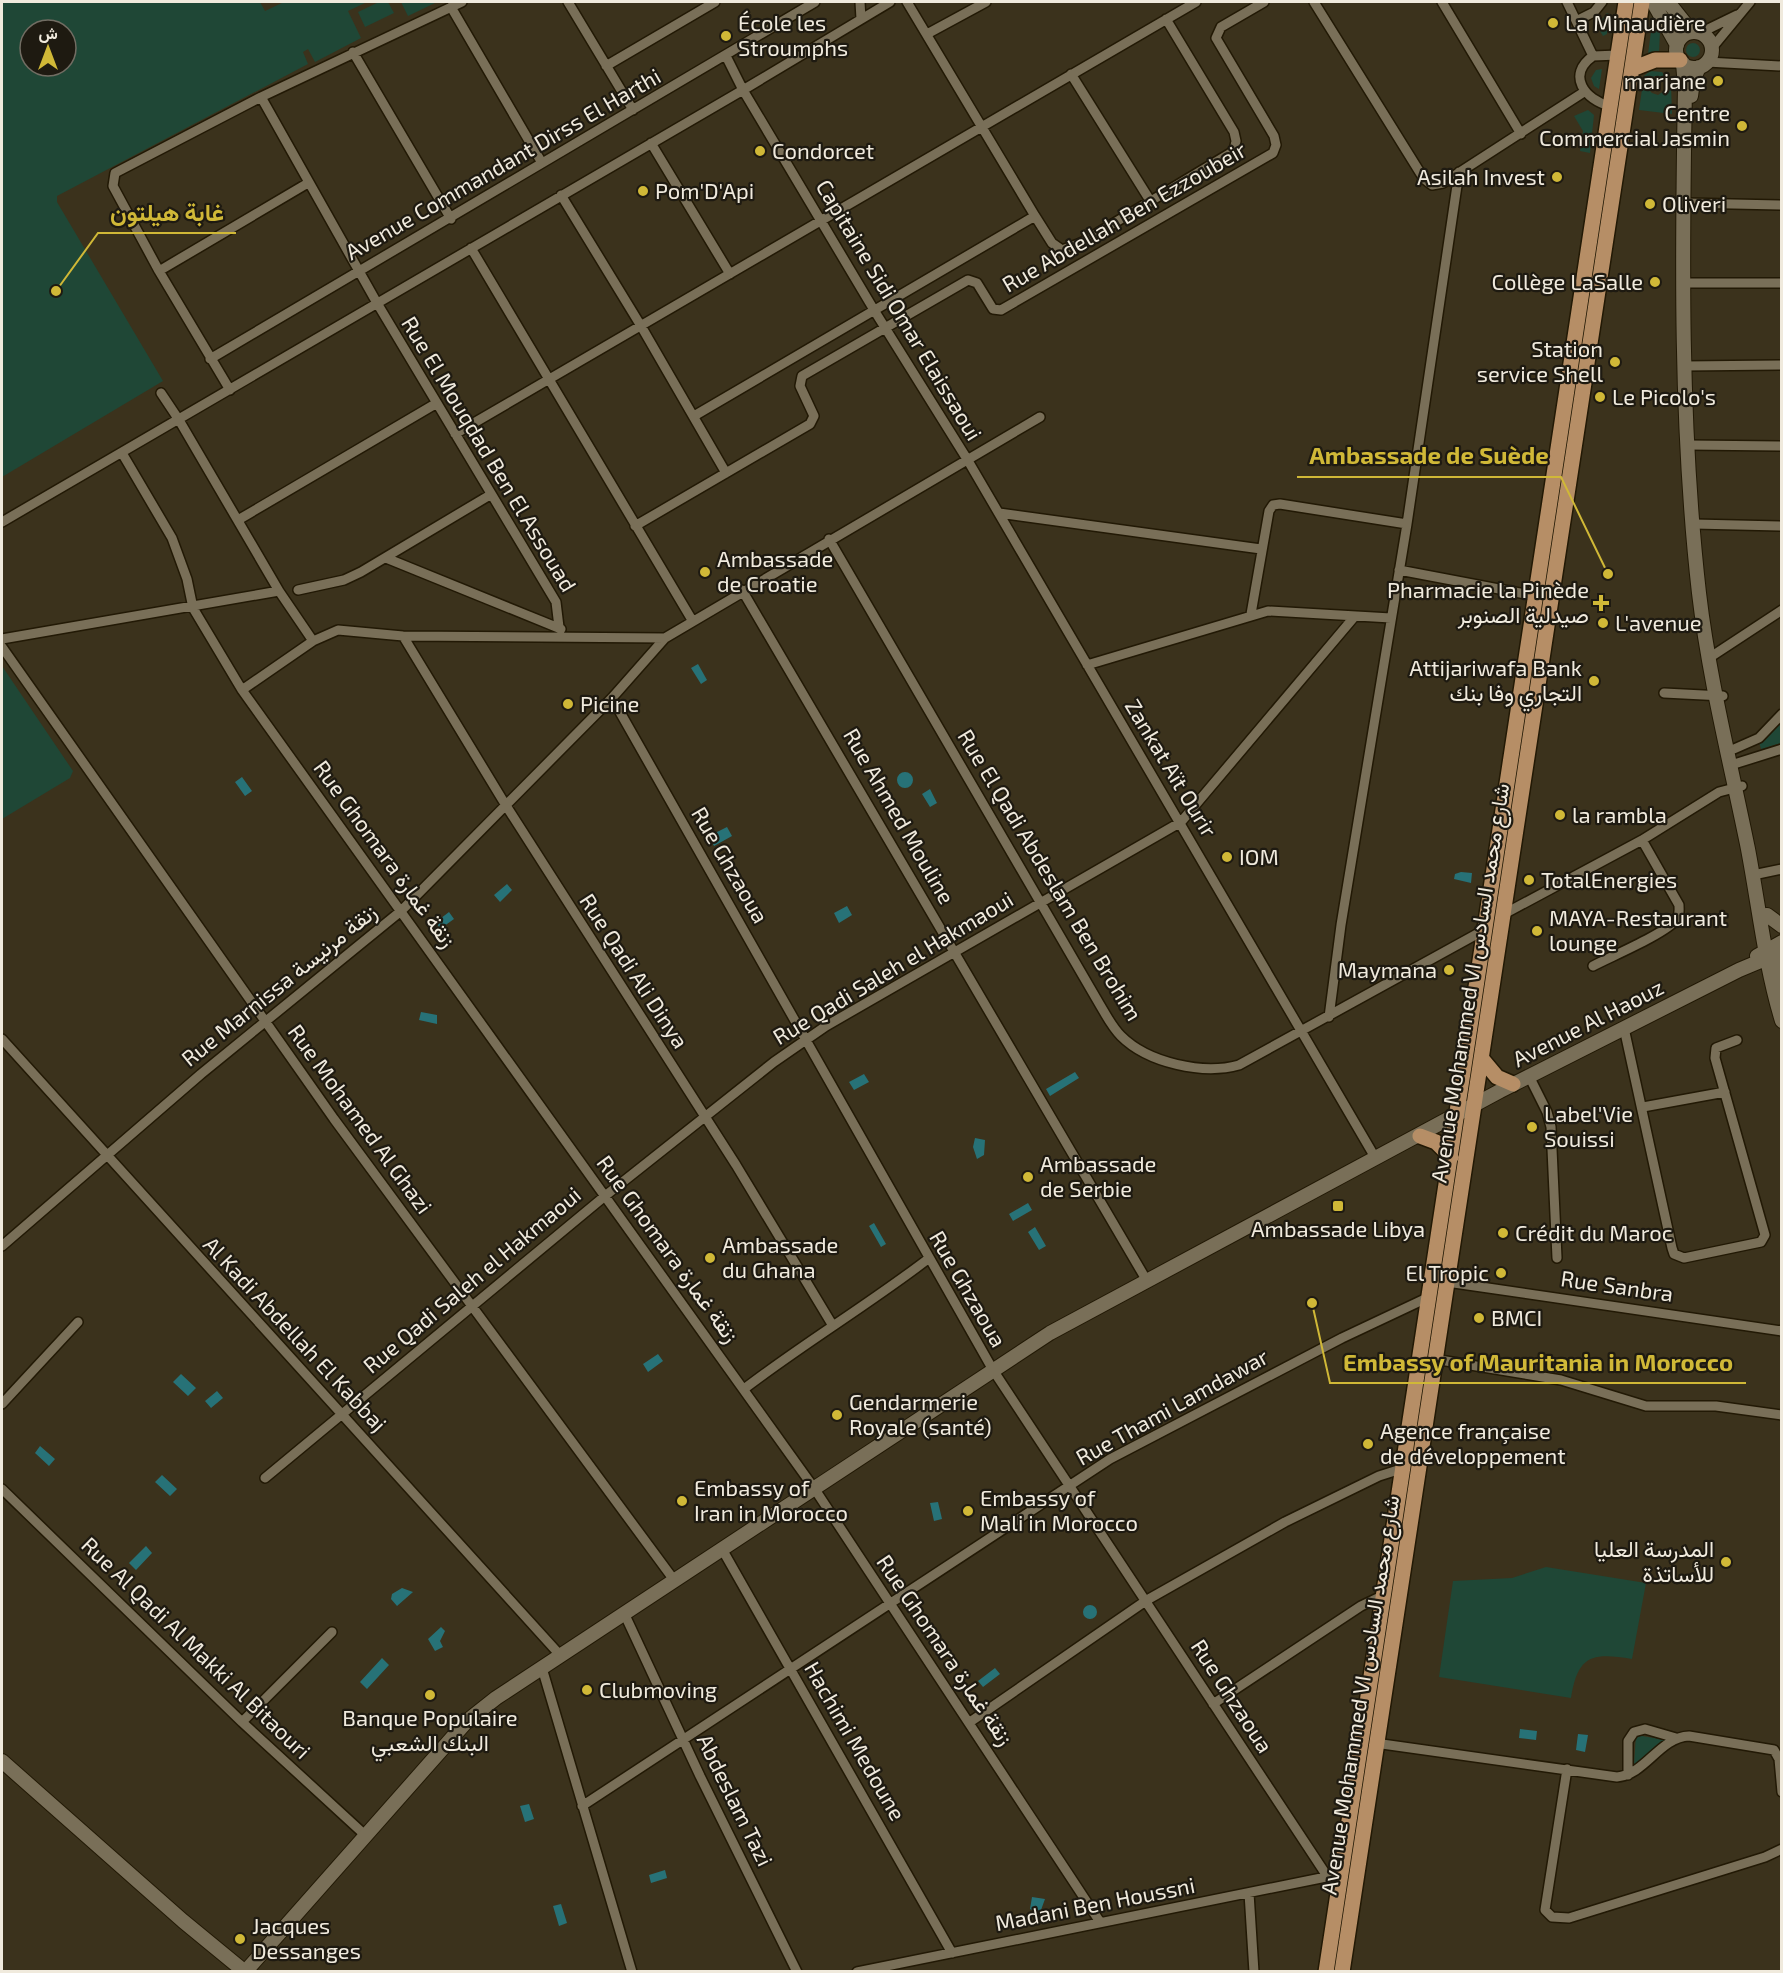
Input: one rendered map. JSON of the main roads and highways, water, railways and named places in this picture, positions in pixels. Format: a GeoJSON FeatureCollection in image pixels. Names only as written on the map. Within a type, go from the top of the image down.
{"type":"FeatureCollection","features":[{"type":"Feature","properties":{"kind":"main road","name":"Avenue Mohammed VI شارع محمد السادس"},"geometry":{"type":"LineString","coordinates":[[1342,1971],[1374,1743],[1504,914],[1621,86],[1618,55],[1626,2]]}},
{"type":"Feature","properties":{"kind":"main road","name":"Avenue Mohammed VI شارع محمد السادس"},"geometry":{"type":"LineString","coordinates":[[1326,1971],[1333,1876],[1382,1596],[1451,1157],[1610,106],[1632,69],[1642,2]]}},
{"type":"Feature","properties":{"kind":"main road"},"geometry":{"type":"LineString","coordinates":[[1653,2],[1680,56],[1690,67],[1703,64]]}},
{"type":"Feature","properties":{"kind":"main road"},"geometry":{"type":"LineString","coordinates":[[1668,2],[1696,33],[1706,36],[1712,48],[1691,91],[1687,203],[1687,366],[1699,592],[1756,874],[1782,986]]}},
{"type":"Feature","properties":{"kind":"main road"},"geometry":{"type":"LineString","coordinates":[[1687,203],[1685,87],[1680,39],[1696,33]]}},
{"type":"Feature","properties":{"kind":"main road"},"geometry":{"type":"LineString","coordinates":[[1632,69],[1654,60],[1680,56]]}},
{"type":"Feature","properties":{"kind":"main road"},"geometry":{"type":"LineString","coordinates":[[1720,696],[1734,749],[1734,764]]}},
{"type":"Feature","properties":{"kind":"main road"},"geometry":{"type":"LineString","coordinates":[[1756,874],[1767,915],[1782,1021]]}},
{"type":"Feature","properties":{"kind":"main road"},"geometry":{"type":"LineString","coordinates":[[1767,915],[1782,926]]}},
{"type":"Feature","properties":{"kind":"main road","name":"Avenue Al Haouz"},"geometry":{"type":"LineString","coordinates":[[245,1971],[476,1713],[560,1655],[1050,1333],[1529,1076],[1773,951]]}},
{"type":"Feature","properties":{"kind":"main road"},"geometry":{"type":"LineString","coordinates":[[1482,1059],[1493,1074],[1514,1084]]}},
{"type":"Feature","properties":{"kind":"main road"},"geometry":{"type":"LineString","coordinates":[[1420,1136],[1436,1142],[1451,1157]]}},
{"type":"Feature","properties":{"kind":"main road"},"geometry":{"type":"LineString","coordinates":[[2,1761],[175,1914],[245,1971]]}},
{"type":"Feature","properties":{"kind":"water"},"geometry":{"type":"Polygon","coordinates":[[[698,664],[707,680],[701,684],[691,668],[698,664]]]}},
{"type":"Feature","properties":{"kind":"water"},"geometry":{"type":"Polygon","coordinates":[[[905,772],[913,780],[905,788],[897,780],[905,772]]]}},
{"type":"Feature","properties":{"kind":"water"},"geometry":{"type":"Polygon","coordinates":[[[242,777],[252,791],[245,796],[235,782],[242,777]]]}},
{"type":"Feature","properties":{"kind":"water"},"geometry":{"type":"Polygon","coordinates":[[[930,789],[937,803],[930,807],[922,794],[930,789]]]}},
{"type":"Feature","properties":{"kind":"water"},"geometry":{"type":"Polygon","coordinates":[[[727,827],[732,836],[714,846],[709,836],[727,827]]]}},
{"type":"Feature","properties":{"kind":"water"},"geometry":{"type":"Polygon","coordinates":[[[1472,873],[1471,883],[1454,879],[1455,874],[1472,873]]]}},
{"type":"Feature","properties":{"kind":"water"},"geometry":{"type":"Polygon","coordinates":[[[507,884],[512,890],[500,902],[494,895],[507,884]]]}},
{"type":"Feature","properties":{"kind":"water"},"geometry":{"type":"Polygon","coordinates":[[[847,906],[852,915],[839,923],[834,913],[847,906]]]}},
{"type":"Feature","properties":{"kind":"water"},"geometry":{"type":"Polygon","coordinates":[[[449,912],[454,919],[440,929],[436,922],[449,912]]]}},
{"type":"Feature","properties":{"kind":"water"},"geometry":{"type":"Polygon","coordinates":[[[421,1012],[437,1015],[437,1024],[419,1020],[421,1012]]]}},
{"type":"Feature","properties":{"kind":"water"},"geometry":{"type":"Polygon","coordinates":[[[1075,1072],[1079,1078],[1050,1096],[1046,1089],[1075,1072]]]}},
{"type":"Feature","properties":{"kind":"water"},"geometry":{"type":"Polygon","coordinates":[[[864,1074],[869,1082],[854,1090],[849,1082],[864,1074]]]}},
{"type":"Feature","properties":{"kind":"water"},"geometry":{"type":"Polygon","coordinates":[[[975,1138],[985,1140],[984,1155],[977,1159],[973,1147],[975,1138]]]}},
{"type":"Feature","properties":{"kind":"water"},"geometry":{"type":"Polygon","coordinates":[[[1028,1203],[1032,1210],[1013,1221],[1009,1214],[1028,1203]]]}},
{"type":"Feature","properties":{"kind":"water"},"geometry":{"type":"Polygon","coordinates":[[[874,1223],[886,1244],[881,1247],[869,1226],[874,1223]]]}},
{"type":"Feature","properties":{"kind":"water"},"geometry":{"type":"Polygon","coordinates":[[[1035,1227],[1046,1246],[1039,1250],[1028,1232],[1035,1227]]]}},
{"type":"Feature","properties":{"kind":"water"},"geometry":{"type":"Polygon","coordinates":[[[658,1354],[663,1361],[648,1372],[643,1364],[658,1354]]]}},
{"type":"Feature","properties":{"kind":"water"},"geometry":{"type":"Polygon","coordinates":[[[181,1374],[196,1388],[188,1396],[173,1382],[181,1374]]]}},
{"type":"Feature","properties":{"kind":"water"},"geometry":{"type":"Polygon","coordinates":[[[217,1391],[223,1398],[211,1408],[205,1401],[217,1391]]]}},
{"type":"Feature","properties":{"kind":"water"},"geometry":{"type":"Polygon","coordinates":[[[40,1446],[55,1459],[49,1466],[35,1453],[40,1446]]]}},
{"type":"Feature","properties":{"kind":"water"},"geometry":{"type":"Polygon","coordinates":[[[162,1475],[177,1489],[170,1496],[155,1482],[162,1475]]]}},
{"type":"Feature","properties":{"kind":"water"},"geometry":{"type":"Polygon","coordinates":[[[938,1502],[942,1519],[934,1521],[930,1503],[938,1502]]]}},
{"type":"Feature","properties":{"kind":"water"},"geometry":{"type":"Polygon","coordinates":[[[146,1546],[152,1553],[136,1570],[129,1563],[146,1546]]]}},
{"type":"Feature","properties":{"kind":"water"},"geometry":{"type":"Polygon","coordinates":[[[402,1588],[413,1592],[397,1606],[391,1599],[392,1594],[402,1588]]]}},
{"type":"Feature","properties":{"kind":"water"},"geometry":{"type":"Polygon","coordinates":[[[1087,1605],[1093,1605],[1097,1612],[1093,1619],[1087,1619],[1083,1615],[1083,1609],[1087,1605]]]}},
{"type":"Feature","properties":{"kind":"water"},"geometry":{"type":"Polygon","coordinates":[[[441,1627],[445,1631],[440,1641],[443,1647],[435,1651],[428,1639],[441,1627]]]}},
{"type":"Feature","properties":{"kind":"water"},"geometry":{"type":"Polygon","coordinates":[[[382,1658],[389,1665],[367,1689],[360,1682],[382,1658]]]}},
{"type":"Feature","properties":{"kind":"water"},"geometry":{"type":"Polygon","coordinates":[[[995,1668],[1000,1674],[983,1687],[978,1681],[995,1668]]]}},
{"type":"Feature","properties":{"kind":"water"},"geometry":{"type":"Polygon","coordinates":[[[1520,1729],[1537,1731],[1536,1740],[1519,1738],[1520,1729]]]}},
{"type":"Feature","properties":{"kind":"water"},"geometry":{"type":"Polygon","coordinates":[[[1578,1734],[1588,1735],[1585,1752],[1576,1750],[1578,1734]]]}},
{"type":"Feature","properties":{"kind":"water"},"geometry":{"type":"Polygon","coordinates":[[[529,1804],[534,1819],[525,1822],[520,1806],[529,1804]]]}},
{"type":"Feature","properties":{"kind":"water"},"geometry":{"type":"Polygon","coordinates":[[[665,1870],[667,1878],[651,1883],[649,1875],[665,1870]]]}},
{"type":"Feature","properties":{"kind":"water"},"geometry":{"type":"Polygon","coordinates":[[[1032,1897],[1045,1899],[1041,1910],[1035,1912],[1030,1909],[1032,1897]]]}},
{"type":"Feature","properties":{"kind":"water"},"geometry":{"type":"Polygon","coordinates":[[[561,1904],[567,1923],[559,1926],[553,1906],[561,1904]]]}},
{"type":"Feature","properties":{"kind":"place","name":"La Minaudière"},"geometry":{"type":"Point","coordinates":[1553,23]}},
{"type":"Feature","properties":{"kind":"place","name":"École les Stroumphs"},"geometry":{"type":"Point","coordinates":[726,36]}},
{"type":"Feature","properties":{"kind":"place","name":"marjane"},"geometry":{"type":"Point","coordinates":[1718,81]}},
{"type":"Feature","properties":{"kind":"place","name":"Centre Commercial Jasmin"},"geometry":{"type":"Point","coordinates":[1742,126]}},
{"type":"Feature","properties":{"kind":"place","name":"Condorcet"},"geometry":{"type":"Point","coordinates":[760,151]}},
{"type":"Feature","properties":{"kind":"place","name":"Asilah Invest"},"geometry":{"type":"Point","coordinates":[1557,177]}},
{"type":"Feature","properties":{"kind":"place","name":"Pom'D'Api"},"geometry":{"type":"Point","coordinates":[643,191]}},
{"type":"Feature","properties":{"kind":"place","name":"Oliveri"},"geometry":{"type":"Point","coordinates":[1650,204]}},
{"type":"Feature","properties":{"kind":"place","name":"Collège LaSalle"},"geometry":{"type":"Point","coordinates":[1655,282]}},
{"type":"Feature","properties":{"kind":"place","name":"غابة هيلتون"},"geometry":{"type":"Point","coordinates":[56,291]}},
{"type":"Feature","properties":{"kind":"place","name":"Station service Shell"},"geometry":{"type":"Point","coordinates":[1615,362]}},
{"type":"Feature","properties":{"kind":"place","name":"Le Picolo's"},"geometry":{"type":"Point","coordinates":[1600,397]}},
{"type":"Feature","properties":{"kind":"place","name":"Ambassade de Croatie"},"geometry":{"type":"Point","coordinates":[705,572]}},
{"type":"Feature","properties":{"kind":"place","name":"Ambassade de Suède"},"geometry":{"type":"Point","coordinates":[1608,574]}},
{"type":"Feature","properties":{"kind":"place","name":"Pharmacie la Pinède صيدلية الصنوبر"},"geometry":{"type":"Point","coordinates":[1601,603]}},
{"type":"Feature","properties":{"kind":"place","name":"L'avenue"},"geometry":{"type":"Point","coordinates":[1603,623]}},
{"type":"Feature","properties":{"kind":"place","name":"Attijariwafa Bank التجاري وفا بنك"},"geometry":{"type":"Point","coordinates":[1594,681]}},
{"type":"Feature","properties":{"kind":"place","name":"Picine"},"geometry":{"type":"Point","coordinates":[568,704]}},
{"type":"Feature","properties":{"kind":"place","name":"la rambla"},"geometry":{"type":"Point","coordinates":[1560,815]}},
{"type":"Feature","properties":{"kind":"place","name":"IOM"},"geometry":{"type":"Point","coordinates":[1227,857]}},
{"type":"Feature","properties":{"kind":"place","name":"TotalEnergies"},"geometry":{"type":"Point","coordinates":[1529,880]}},
{"type":"Feature","properties":{"kind":"place","name":"MAYA-Restaurant lounge"},"geometry":{"type":"Point","coordinates":[1537,931]}},
{"type":"Feature","properties":{"kind":"place","name":"Maymana"},"geometry":{"type":"Point","coordinates":[1449,970]}},
{"type":"Feature","properties":{"kind":"place","name":"Label'Vie Souissi"},"geometry":{"type":"Point","coordinates":[1532,1127]}},
{"type":"Feature","properties":{"kind":"place","name":"Ambassade de Serbie"},"geometry":{"type":"Point","coordinates":[1028,1177]}},
{"type":"Feature","properties":{"kind":"place","name":"Ambassade Libya"},"geometry":{"type":"Point","coordinates":[1338,1206]}},
{"type":"Feature","properties":{"kind":"place","name":"Crédit du Maroc"},"geometry":{"type":"Point","coordinates":[1503,1233]}},
{"type":"Feature","properties":{"kind":"place","name":"Ambassade du Ghana"},"geometry":{"type":"Point","coordinates":[710,1258]}},
{"type":"Feature","properties":{"kind":"place","name":"El Tropic"},"geometry":{"type":"Point","coordinates":[1501,1273]}},
{"type":"Feature","properties":{"kind":"place","name":"Embassy of Mauritania in Morocco"},"geometry":{"type":"Point","coordinates":[1312,1303]}},
{"type":"Feature","properties":{"kind":"place","name":"BMCI"},"geometry":{"type":"Point","coordinates":[1479,1318]}},
{"type":"Feature","properties":{"kind":"place","name":"Gendarmerie Royale (santé)"},"geometry":{"type":"Point","coordinates":[837,1415]}},
{"type":"Feature","properties":{"kind":"place","name":"Agence française de développement"},"geometry":{"type":"Point","coordinates":[1368,1444]}},
{"type":"Feature","properties":{"kind":"place","name":"Embassy of Iran in Morocco"},"geometry":{"type":"Point","coordinates":[682,1501]}},
{"type":"Feature","properties":{"kind":"place","name":"Embassy of Mali in Morocco"},"geometry":{"type":"Point","coordinates":[968,1511]}},
{"type":"Feature","properties":{"kind":"place","name":"المدرسة العليا للأساتذة"},"geometry":{"type":"Point","coordinates":[1726,1562]}},
{"type":"Feature","properties":{"kind":"place","name":"Clubmoving"},"geometry":{"type":"Point","coordinates":[587,1690]}},
{"type":"Feature","properties":{"kind":"place","name":"Banque Populaire البنك الشعبي"},"geometry":{"type":"Point","coordinates":[430,1695]}},
{"type":"Feature","properties":{"kind":"place","name":"Jacques Dessanges"},"geometry":{"type":"Point","coordinates":[240,1939]}}]}
